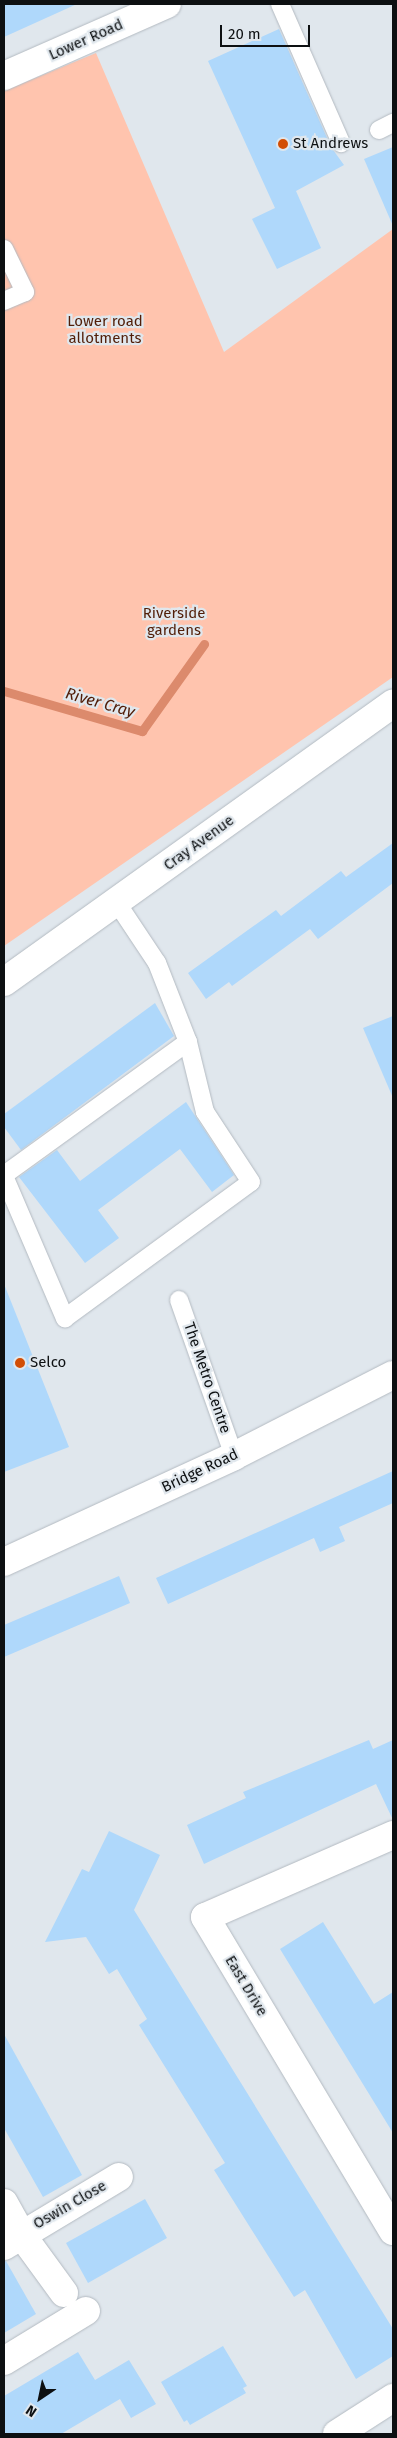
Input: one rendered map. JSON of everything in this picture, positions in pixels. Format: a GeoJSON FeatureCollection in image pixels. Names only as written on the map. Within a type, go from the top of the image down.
{"type":"FeatureCollection","features":[{"type":"Feature","properties":{"kind":"street","name":"Lower Road"},"geometry":{"type":"LineString","coordinates":[[4,76],[167,4]]}},
{"type":"Feature","properties":{"kind":"street","name":"Cray Avenue"},"geometry":{"type":"LineString","coordinates":[[4,982],[393,703]]}},
{"type":"Feature","properties":{"kind":"street","name":"Bridge Road"},"geometry":{"type":"LineString","coordinates":[[4,1562],[234,1456],[393,1375]]}},
{"type":"Feature","properties":{"kind":"street","name":"East Drive"},"geometry":{"type":"LineString","coordinates":[[393,1835],[204,1917],[393,2231]]}},
{"type":"Feature","properties":{"kind":"street","name":"Oswin Close"},"geometry":{"type":"LineString","coordinates":[[12,2240],[119,2177]]}},
{"type":"Feature","properties":{"kind":"street","name":"Oswin Close"},"geometry":{"type":"LineString","coordinates":[[4,2204],[12,2240],[64,2293]]}},
{"type":"Feature","properties":{"kind":"street"},"geometry":{"type":"LineString","coordinates":[[4,2361],[86,2310]]}},
{"type":"Feature","properties":{"kind":"street"},"geometry":{"type":"LineString","coordinates":[[337,2434],[393,2398]]}},
{"type":"Feature","properties":{"kind":"lane"},"geometry":{"type":"LineString","coordinates":[[280,4],[341,143]]}},
{"type":"Feature","properties":{"kind":"lane"},"geometry":{"type":"LineString","coordinates":[[4,249],[24,292],[4,301]]}},
{"type":"Feature","properties":{"kind":"lane"},"geometry":{"type":"LineString","coordinates":[[116,903],[157,963],[188,1042],[205,1112],[251,1182],[64,1318],[4,1176],[188,1042]]}},
{"type":"Feature","properties":{"kind":"lane","name":"The Metro Centre"},"geometry":{"type":"LineString","coordinates":[[179,1300],[234,1456]]}},
{"type":"Feature","properties":{"kind":"green space","name":"Riverside gardens"},"geometry":{"type":"Polygon","coordinates":[[[96,53],[224,352],[393,229],[393,677],[4,946],[4,91],[96,53]]]}},
{"type":"Feature","properties":{"kind":"building"},"geometry":{"type":"Polygon","coordinates":[[[4,4],[77,4],[4,37],[4,4]]]}},
{"type":"Feature","properties":{"kind":"building","name":"St Andrews"},"geometry":{"type":"Polygon","coordinates":[[[279,29],[331,147],[344,165],[296,191],[321,248],[277,269],[252,219],[275,208],[208,61],[279,29]]]}},
{"type":"Feature","properties":{"kind":"building"},"geometry":{"type":"Polygon","coordinates":[[[393,147],[393,226],[364,159],[393,147]]]}},
{"type":"Feature","properties":{"kind":"building"},"geometry":{"type":"Polygon","coordinates":[[[393,843],[393,883],[318,939],[310,929],[232,986],[229,982],[206,999],[188,973],[276,910],[281,916],[341,871],[346,877],[393,843]]]}},
{"type":"Feature","properties":{"kind":"building"},"geometry":{"type":"Polygon","coordinates":[[[155,1003],[174,1036],[21,1150],[4,1127],[4,1114],[155,1003]]]}},
{"type":"Feature","properties":{"kind":"building"},"geometry":{"type":"Polygon","coordinates":[[[393,1016],[393,1098],[363,1028],[393,1016]]]}},
{"type":"Feature","properties":{"kind":"building"},"geometry":{"type":"Polygon","coordinates":[[[186,1102],[234,1175],[212,1192],[180,1149],[98,1210],[119,1238],[85,1263],[19,1177],[57,1150],[80,1181],[186,1102]]]}},
{"type":"Feature","properties":{"kind":"building","name":"Selco"},"geometry":{"type":"Polygon","coordinates":[[[4,1284],[69,1447],[4,1472],[4,1284]]]}},
{"type":"Feature","properties":{"kind":"building"},"geometry":{"type":"Polygon","coordinates":[[[393,1471],[393,1503],[339,1527],[345,1541],[320,1552],[314,1538],[168,1604],[156,1578],[393,1471]]]}},
{"type":"Feature","properties":{"kind":"building"},"geometry":{"type":"Polygon","coordinates":[[[119,1576],[130,1603],[4,1657],[4,1625],[119,1576]]]}},
{"type":"Feature","properties":{"kind":"building"},"geometry":{"type":"Polygon","coordinates":[[[369,1740],[373,1749],[393,1740],[393,1820],[376,1784],[204,1864],[187,1825],[246,1798],[243,1792],[369,1740]]]}},
{"type":"Feature","properties":{"kind":"building"},"geometry":{"type":"Polygon","coordinates":[[[109,1831],[160,1855],[134,1910],[393,2329],[393,2356],[356,2379],[305,2290],[294,2297],[214,2170],[225,2163],[139,2025],[147,2019],[117,1969],[109,1974],[86,1937],[45,1942],[82,1869],[89,1872],[109,1831]]]}},
{"type":"Feature","properties":{"kind":"building"},"geometry":{"type":"Polygon","coordinates":[[[323,1922],[374,2004],[393,1992],[393,2133],[280,1949],[323,1922]]]}},
{"type":"Feature","properties":{"kind":"building"},"geometry":{"type":"Polygon","coordinates":[[[4,2034],[82,2175],[43,2197],[4,2128],[4,2034]]]}},
{"type":"Feature","properties":{"kind":"building"},"geometry":{"type":"Polygon","coordinates":[[[145,2199],[167,2238],[88,2283],[66,2243],[145,2199]]]}},
{"type":"Feature","properties":{"kind":"building"},"geometry":{"type":"Polygon","coordinates":[[[6,2261],[36,2314],[4,2333],[4,2262],[6,2261]]]}},
{"type":"Feature","properties":{"kind":"building"},"geometry":{"type":"Polygon","coordinates":[[[223,2346],[247,2386],[243,2388],[246,2393],[190,2425],[187,2420],[184,2422],[161,2382],[223,2346]]]}},
{"type":"Feature","properties":{"kind":"building"},"geometry":{"type":"Polygon","coordinates":[[[78,2352],[95,2380],[129,2360],[156,2404],[131,2418],[120,2399],[61,2434],[4,2434],[4,2396],[78,2352]]]}},
{"type":"Feature","properties":{"kind":"waterway","name":"River Cray"},"geometry":{"type":"LineString","coordinates":[[4,691],[142,731],[204,644]]}},
{"type":"Feature","properties":{"kind":"place","name":"St Andrews"},"geometry":{"type":"Point","coordinates":[283,144]}},
{"type":"Feature","properties":{"kind":"place","name":"Selco"},"geometry":{"type":"Point","coordinates":[20,1363]}},
{"type":"Feature","properties":{"kind":"park label","name":"Lower road allotments"},"geometry":{"type":"Point","coordinates":[105,330]}}]}
